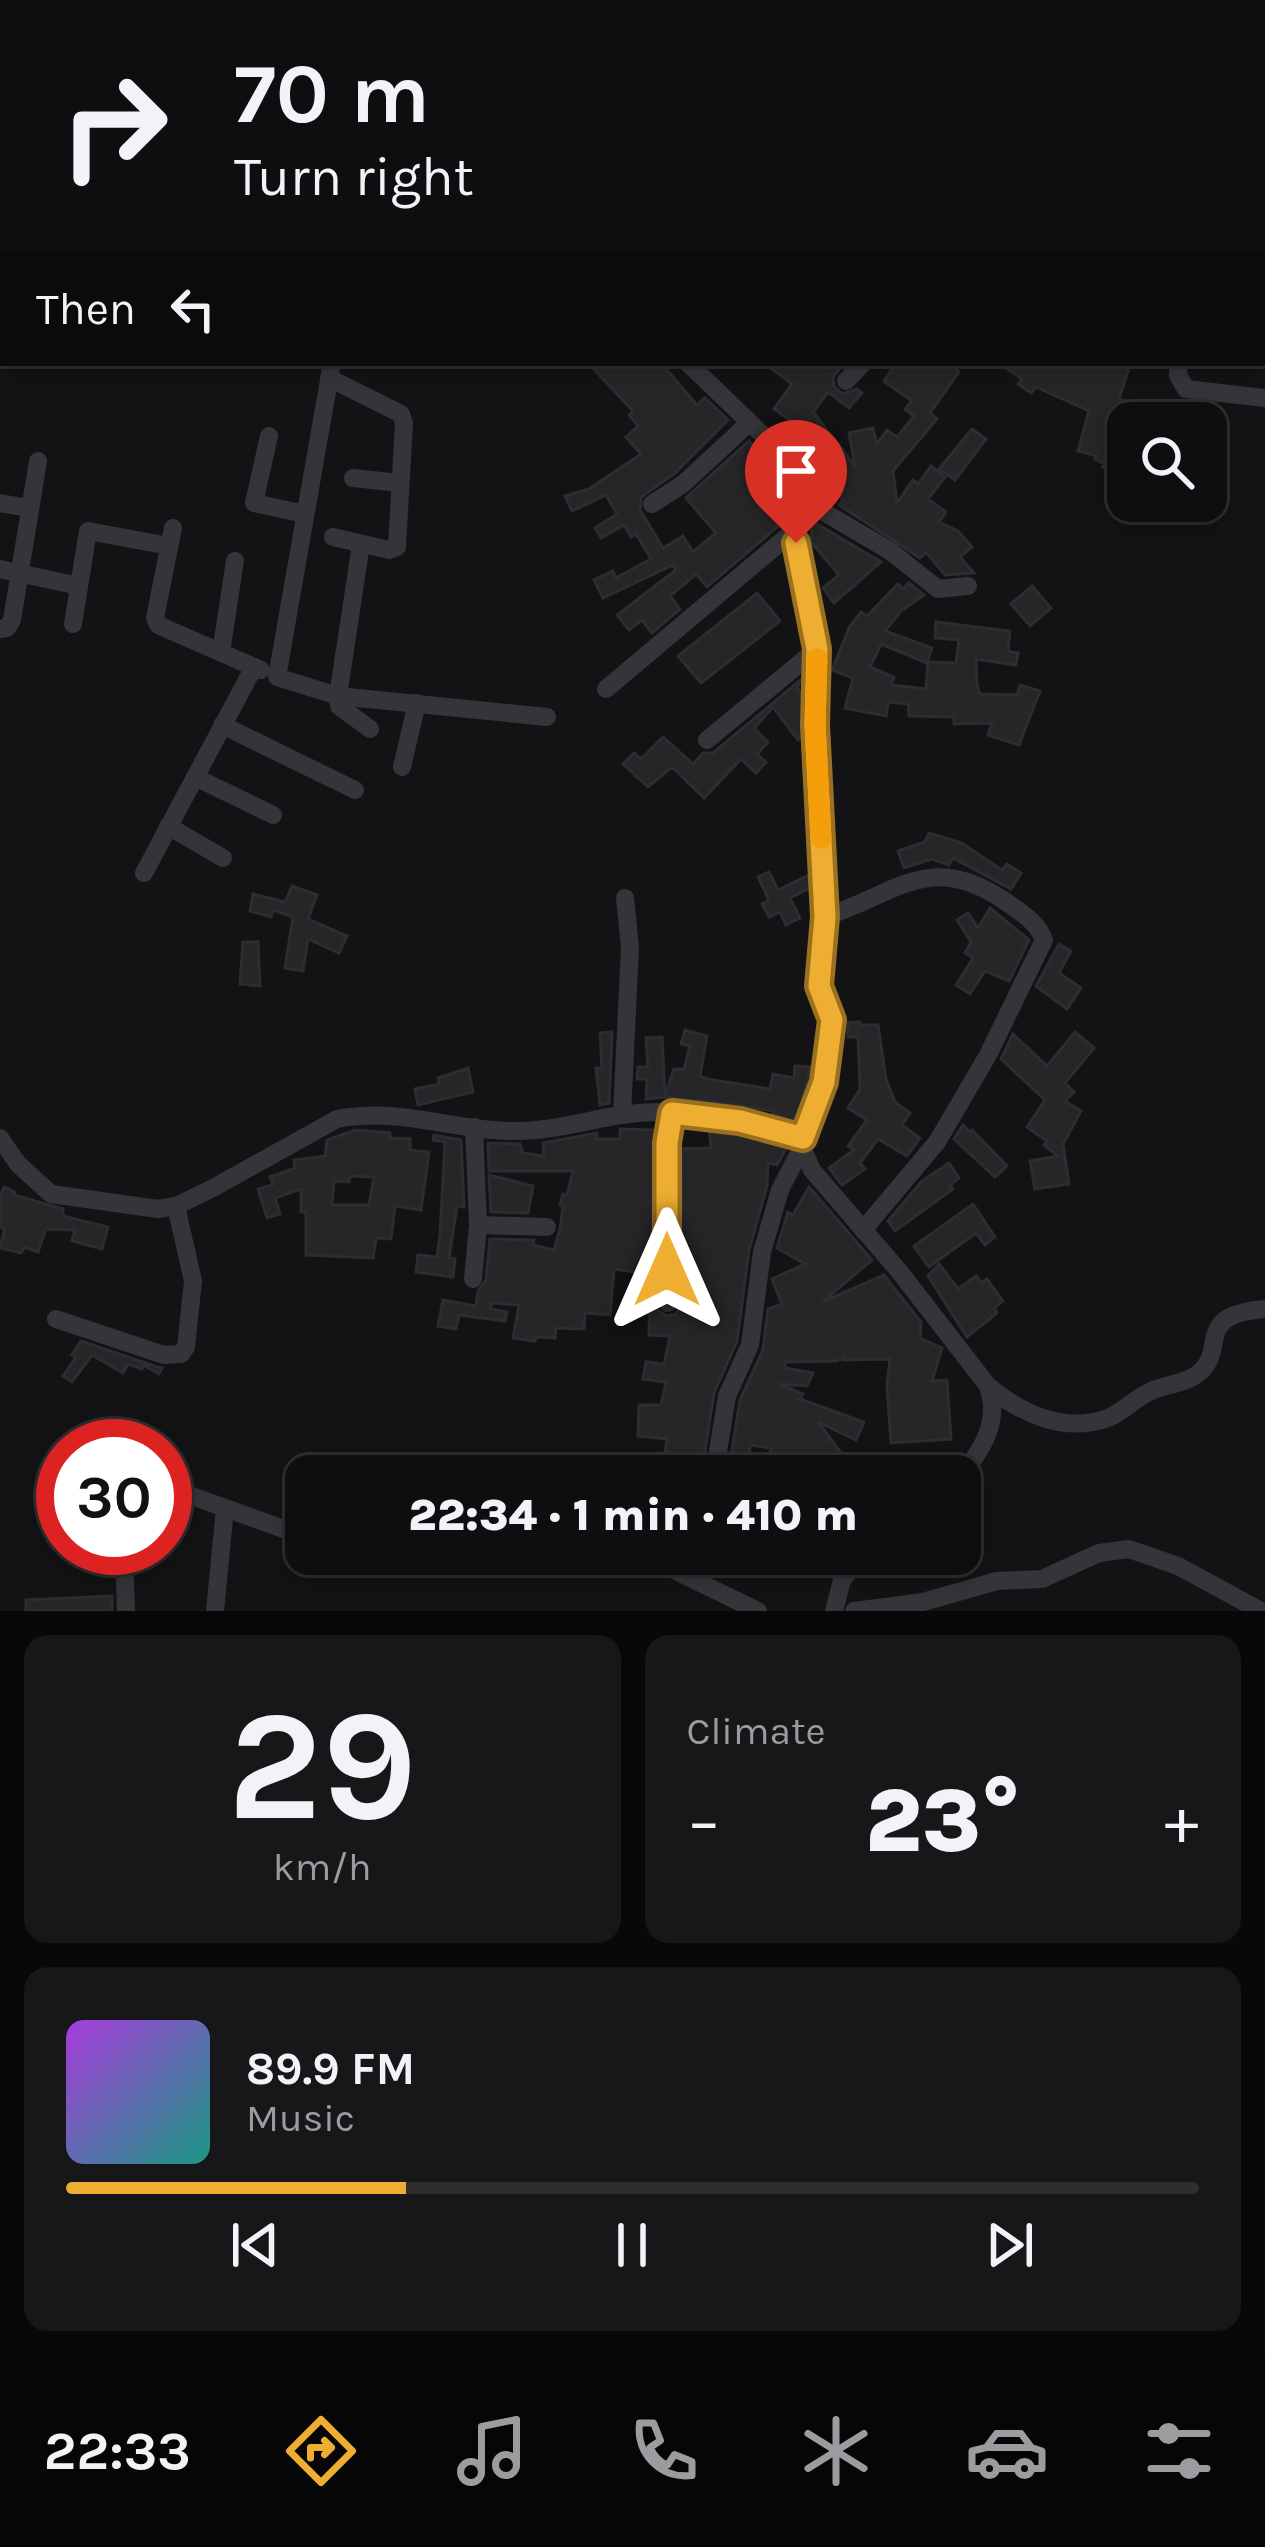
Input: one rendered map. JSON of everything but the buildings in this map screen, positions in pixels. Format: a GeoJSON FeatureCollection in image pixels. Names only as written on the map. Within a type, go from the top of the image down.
{"type":"FeatureCollection","features":[{"type":"Feature","properties":{"kind":"street"},"geometry":{"type":"LineString","coordinates":[[691,366],[784,460],[800,498],[795,530],[817,649],[815,725],[825,917],[819,986],[832,1020],[824,1082],[780,1190],[762,1252],[750,1346],[727,1396],[717,1455]]}},
{"type":"Feature","properties":{"kind":"street"},"geometry":{"type":"LineString","coordinates":[[846,381],[860,366]]}},
{"type":"Feature","properties":{"kind":"street"},"geometry":{"type":"LineString","coordinates":[[1179,366],[1186,389],[1265,398]]}},
{"type":"Feature","properties":{"kind":"street"},"geometry":{"type":"LineString","coordinates":[[277,677],[330,371],[401,415],[397,547],[389,550],[333,538]]}},
{"type":"Feature","properties":{"kind":"street"},"geometry":{"type":"LineString","coordinates":[[652,504],[695,474],[748,424]]}},
{"type":"Feature","properties":{"kind":"street"},"geometry":{"type":"LineString","coordinates":[[269,436],[254,503],[305,514]]}},
{"type":"Feature","properties":{"kind":"street"},"geometry":{"type":"LineString","coordinates":[[0,629],[12,620],[9,571],[38,461]]}},
{"type":"Feature","properties":{"kind":"street"},"geometry":{"type":"LineString","coordinates":[[352,478],[400,483]]}},
{"type":"Feature","properties":{"kind":"street"},"geometry":{"type":"LineString","coordinates":[[800,498],[890,551],[938,589],[968,586]]}},
{"type":"Feature","properties":{"kind":"street"},"geometry":{"type":"LineString","coordinates":[[0,503],[29,508]]}},
{"type":"Feature","properties":{"kind":"street"},"geometry":{"type":"LineString","coordinates":[[73,624],[90,522],[171,537],[156,622],[277,677],[338,697],[547,717]]}},
{"type":"Feature","properties":{"kind":"street"},"geometry":{"type":"LineString","coordinates":[[606,689],[795,530]]}},
{"type":"Feature","properties":{"kind":"street"},"geometry":{"type":"LineString","coordinates":[[361,544],[338,697],[339,706],[370,729]]}},
{"type":"Feature","properties":{"kind":"street"},"geometry":{"type":"LineString","coordinates":[[221,652],[235,561]]}},
{"type":"Feature","properties":{"kind":"street"},"geometry":{"type":"LineString","coordinates":[[9,571],[79,586]]}},
{"type":"Feature","properties":{"kind":"street"},"geometry":{"type":"LineString","coordinates":[[707,740],[817,649]]}},
{"type":"Feature","properties":{"kind":"street"},"geometry":{"type":"LineString","coordinates":[[143,873],[254,667]]}},
{"type":"Feature","properties":{"kind":"street"},"geometry":{"type":"LineString","coordinates":[[402,767],[417,703]]}},
{"type":"Feature","properties":{"kind":"street"},"geometry":{"type":"LineString","coordinates":[[222,725],[355,790]]}},
{"type":"Feature","properties":{"kind":"street"},"geometry":{"type":"LineString","coordinates":[[194,777],[273,815]]}},
{"type":"Feature","properties":{"kind":"street"},"geometry":{"type":"LineString","coordinates":[[169,826],[224,858]]}},
{"type":"Feature","properties":{"kind":"street"},"geometry":{"type":"LineString","coordinates":[[825,917],[914,878],[948,876],[999,897],[1033,922],[1044,940],[988,1055],[937,1142],[863,1229]]}},
{"type":"Feature","properties":{"kind":"street"},"geometry":{"type":"LineString","coordinates":[[622,1115],[630,947],[625,898]]}},
{"type":"Feature","properties":{"kind":"street"},"geometry":{"type":"LineString","coordinates":[[0,1138],[18,1164],[51,1194],[145,1208],[176,1206],[337,1119],[390,1113],[474,1127],[538,1131],[622,1115],[672,1113],[740,1121],[803,1142]]}},
{"type":"Feature","properties":{"kind":"street"},"geometry":{"type":"LineString","coordinates":[[668,1303],[667,1143],[672,1113]]}},
{"type":"Feature","properties":{"kind":"street"},"geometry":{"type":"LineString","coordinates":[[473,1279],[478,1225],[474,1127]]}},
{"type":"Feature","properties":{"kind":"street"},"geometry":{"type":"LineString","coordinates":[[803,1142],[812,1170],[988,1386],[1010,1405],[1035,1416],[1078,1422],[1110,1417],[1147,1393],[1203,1369],[1216,1330],[1228,1318],[1265,1309]]}},
{"type":"Feature","properties":{"kind":"street"},"geometry":{"type":"LineString","coordinates":[[56,1319],[164,1355],[182,1354],[187,1347],[193,1281],[176,1206]]}},
{"type":"Feature","properties":{"kind":"street"},"geometry":{"type":"LineString","coordinates":[[478,1225],[548,1227]]}},
{"type":"Feature","properties":{"kind":"street"},"geometry":{"type":"LineString","coordinates":[[977,1455],[992,1420],[988,1386]]}},
{"type":"Feature","properties":{"kind":"street"},"geometry":{"type":"LineString","coordinates":[[192,1499],[285,1529]]}},
{"type":"Feature","properties":{"kind":"street"},"geometry":{"type":"LineString","coordinates":[[214,1611],[226,1508]]}},
{"type":"Feature","properties":{"kind":"street"},"geometry":{"type":"LineString","coordinates":[[854,1611],[923,1602],[998,1581],[1042,1580],[1099,1553],[1129,1549],[1178,1566],[1261,1611]]}},
{"type":"Feature","properties":{"kind":"street"},"geometry":{"type":"LineString","coordinates":[[125,1575],[127,1611]]}},
{"type":"Feature","properties":{"kind":"street"},"geometry":{"type":"LineString","coordinates":[[683,1575],[758,1611]]}},
{"type":"Feature","properties":{"kind":"street"},"geometry":{"type":"LineString","coordinates":[[834,1611],[846,1575]]}},
{"type":"Feature","properties":{"kind":"slow traffic"},"geometry":{"type":"LineString","coordinates":[[817,659],[821,838]]}},
{"type":"Feature","properties":{"kind":"route"},"geometry":{"type":"LineString","coordinates":[[667,1270],[667,1143],[672,1113],[740,1121],[803,1138],[824,1082],[832,1020],[819,986],[825,917],[815,725],[817,649],[796,543]]}}]}
